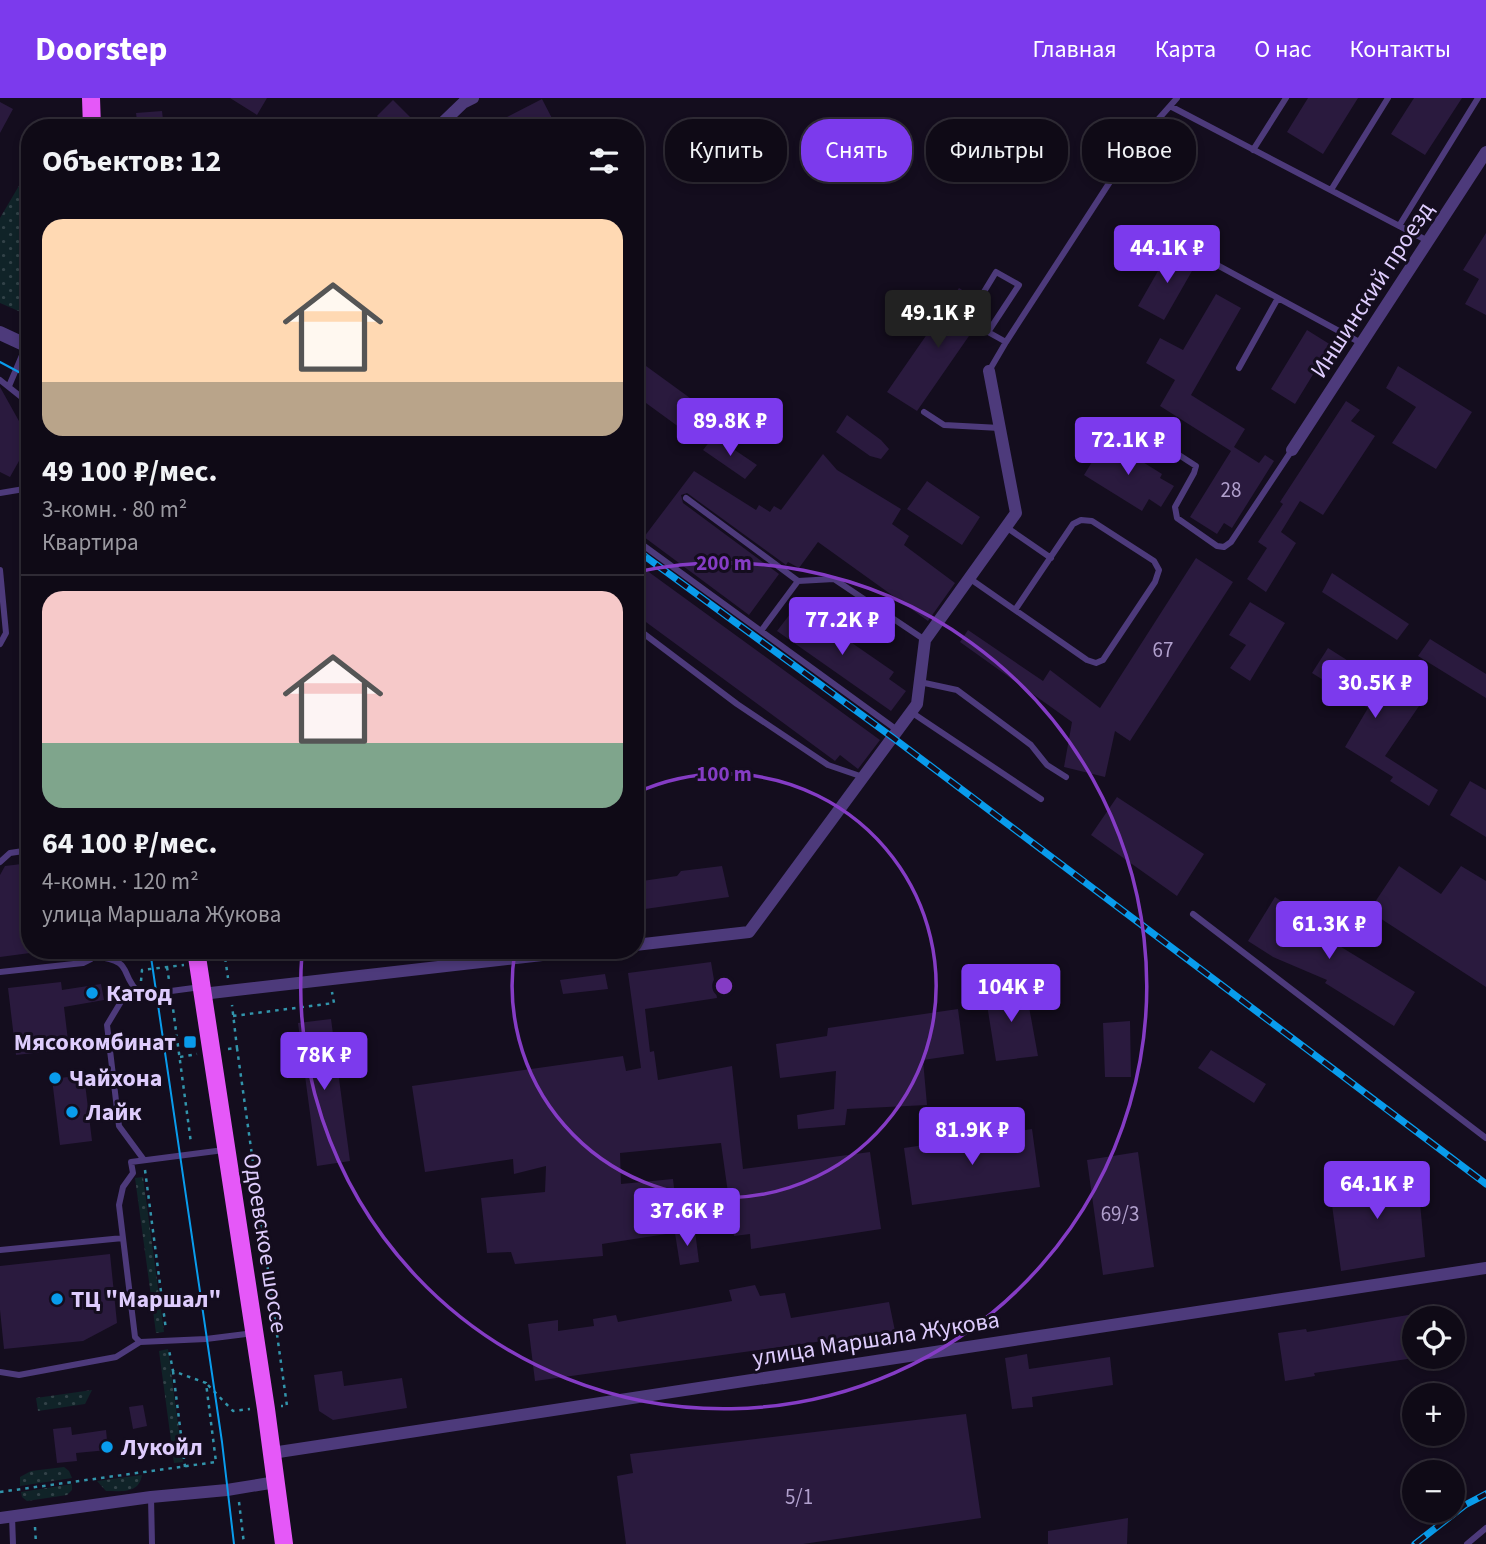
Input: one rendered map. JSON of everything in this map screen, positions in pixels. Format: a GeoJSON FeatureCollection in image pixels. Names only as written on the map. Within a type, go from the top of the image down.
{"type":"FeatureCollection","features":[{"type":"Feature","properties":{"kind":"main road"},"geometry":{"type":"LineString","coordinates":[[91,98],[92,119]]}},
{"type":"Feature","properties":{"kind":"main road","name":"Одоевское шоссе"},"geometry":{"type":"LineString","coordinates":[[197,959],[284,1544]]}},
{"type":"Feature","properties":{"kind":"street"},"geometry":{"type":"LineString","coordinates":[[446,119],[463,103],[473,98]]}},
{"type":"Feature","properties":{"kind":"street","name":"Иншинский проезд"},"geometry":{"type":"LineString","coordinates":[[1292,450],[1486,152]]}},
{"type":"Feature","properties":{"kind":"street"},"geometry":{"type":"LineString","coordinates":[[0,333],[21,344]]}},
{"type":"Feature","properties":{"kind":"street"},"geometry":{"type":"LineString","coordinates":[[644,944],[749,932],[917,704],[925,640],[1016,513],[989,371]]}},
{"type":"Feature","properties":{"kind":"street"},"geometry":{"type":"LineString","coordinates":[[202,991],[331,980],[510,959]]}},
{"type":"Feature","properties":{"kind":"street","name":"улица Маршала Жукова"},"geometry":{"type":"LineString","coordinates":[[272,1453],[1486,1268]]}},
{"type":"Feature","properties":{"kind":"street"},"geometry":{"type":"LineString","coordinates":[[6,1517],[276,1482]]}},
{"type":"Feature","properties":{"kind":"lane"},"geometry":{"type":"LineString","coordinates":[[989,371],[1130,151],[1177,98]]}},
{"type":"Feature","properties":{"kind":"lane"},"geometry":{"type":"LineString","coordinates":[[1253,150],[1286,98]]}},
{"type":"Feature","properties":{"kind":"lane"},"geometry":{"type":"LineString","coordinates":[[1331,190],[1388,98]]}},
{"type":"Feature","properties":{"kind":"lane"},"geometry":{"type":"LineString","coordinates":[[1399,226],[1478,98]]}},
{"type":"Feature","properties":{"kind":"lane"},"geometry":{"type":"LineString","coordinates":[[1170,106],[1428,242]]}},
{"type":"Feature","properties":{"kind":"lane"},"geometry":{"type":"LineString","coordinates":[[1184,247],[1362,344]]}},
{"type":"Feature","properties":{"kind":"lane"},"geometry":{"type":"LineString","coordinates":[[982,295],[996,272],[1019,285],[988,332],[1006,342]]}},
{"type":"Feature","properties":{"kind":"lane"},"geometry":{"type":"LineString","coordinates":[[1239,368],[1278,298]]}},
{"type":"Feature","properties":{"kind":"lane"},"geometry":{"type":"LineString","coordinates":[[9,386],[21,361]]}},
{"type":"Feature","properties":{"kind":"lane"},"geometry":{"type":"LineString","coordinates":[[0,380],[21,396]]}},
{"type":"Feature","properties":{"kind":"lane"},"geometry":{"type":"LineString","coordinates":[[924,412],[944,425],[1000,428]]}},
{"type":"Feature","properties":{"kind":"lane"},"geometry":{"type":"LineString","coordinates":[[1128,422],[1196,466],[1174,513],[1177,518],[1217,546],[1224,547],[1231,542],[1292,450]]}},
{"type":"Feature","properties":{"kind":"lane"},"geometry":{"type":"LineString","coordinates":[[0,493],[21,490]]}},
{"type":"Feature","properties":{"kind":"lane"},"geometry":{"type":"LineString","coordinates":[[686,498],[798,581],[834,579],[925,640]]}},
{"type":"Feature","properties":{"kind":"lane"},"geometry":{"type":"LineString","coordinates":[[969,578],[1015,610],[1087,660],[1096,663],[1103,660],[1155,582],[1158,570],[1154,561],[1092,521],[1081,520],[1073,524],[1015,610]]}},
{"type":"Feature","properties":{"kind":"lane"},"geometry":{"type":"LineString","coordinates":[[1006,527],[1051,558]]}},
{"type":"Feature","properties":{"kind":"lane"},"geometry":{"type":"LineString","coordinates":[[644,546],[897,730]]}},
{"type":"Feature","properties":{"kind":"lane"},"geometry":{"type":"LineString","coordinates":[[0,570],[6,633],[0,644]]}},
{"type":"Feature","properties":{"kind":"lane"},"geometry":{"type":"LineString","coordinates":[[761,631],[798,581]]}},
{"type":"Feature","properties":{"kind":"lane"},"geometry":{"type":"LineString","coordinates":[[644,634],[737,704],[828,765],[863,777]]}},
{"type":"Feature","properties":{"kind":"lane"},"geometry":{"type":"LineString","coordinates":[[920,682],[957,690],[1031,745],[1047,765],[1066,777]]}},
{"type":"Feature","properties":{"kind":"lane"},"geometry":{"type":"LineString","coordinates":[[911,712],[1041,799]]}},
{"type":"Feature","properties":{"kind":"lane"},"geometry":{"type":"LineString","coordinates":[[0,862],[10,853],[21,851]]}},
{"type":"Feature","properties":{"kind":"lane"},"geometry":{"type":"LineString","coordinates":[[1193,914],[1486,1138]]}},
{"type":"Feature","properties":{"kind":"lane"},"geometry":{"type":"LineString","coordinates":[[0,972],[83,963],[87,959]]}},
{"type":"Feature","properties":{"kind":"lane"},"geometry":{"type":"LineString","coordinates":[[112,959],[123,965],[141,995]]}},
{"type":"Feature","properties":{"kind":"lane"},"geometry":{"type":"LineString","coordinates":[[144,1160],[118,1126],[107,1025],[122,1000],[141,995],[202,991]]}},
{"type":"Feature","properties":{"kind":"lane"},"geometry":{"type":"LineString","coordinates":[[140,1342],[135,1336],[119,1205],[122,1187],[133,1173],[131,1162],[226,1150]]}},
{"type":"Feature","properties":{"kind":"lane"},"geometry":{"type":"LineString","coordinates":[[0,1250],[123,1238]]}},
{"type":"Feature","properties":{"kind":"lane"},"geometry":{"type":"LineString","coordinates":[[0,1372],[19,1375],[116,1357],[140,1342],[168,1342],[254,1333]]}},
{"type":"Feature","properties":{"kind":"lane"},"geometry":{"type":"LineString","coordinates":[[151,1497],[152,1544]]}},
{"type":"Feature","properties":{"kind":"lane"},"geometry":{"type":"LineString","coordinates":[[6,1517],[13,1544]]}},
{"type":"Feature","properties":{"kind":"lane"},"geometry":{"type":"LineString","coordinates":[[1467,1544],[1486,1528]]}},
{"type":"Feature","properties":{"kind":"path"},"geometry":{"type":"LineString","coordinates":[[141,995],[142,970],[167,967],[191,959]]}},
{"type":"Feature","properties":{"kind":"path"},"geometry":{"type":"LineString","coordinates":[[167,967],[193,1154]]}},
{"type":"Feature","properties":{"kind":"path"},"geometry":{"type":"LineString","coordinates":[[233,1016],[334,1003],[331,980]]}},
{"type":"Feature","properties":{"kind":"path"},"geometry":{"type":"LineString","coordinates":[[144,1160],[186,1467]]}},
{"type":"Feature","properties":{"kind":"path"},"geometry":{"type":"LineString","coordinates":[[0,1492],[216,1462],[206,1383],[173,1371]]}},
{"type":"Feature","properties":{"kind":"path"},"geometry":{"type":"LineString","coordinates":[[238,1489],[244,1544]]}},
{"type":"Feature","properties":{"kind":"path"},"geometry":{"type":"LineString","coordinates":[[34,1513],[36,1544]]}},
{"type":"Feature","properties":{"kind":"green space"},"geometry":{"type":"Polygon","coordinates":[[[21,182],[21,312],[0,303],[0,218],[21,182]]]}},
{"type":"Feature","properties":{"kind":"green space"},"geometry":{"type":"Polygon","coordinates":[[[143,1177],[164,1332],[156,1333],[135,1178],[143,1177]]]}},
{"type":"Feature","properties":{"kind":"green space"},"geometry":{"type":"Polygon","coordinates":[[[168,1349],[183,1462],[174,1463],[159,1351],[168,1349]]]}},
{"type":"Feature","properties":{"kind":"green space"},"geometry":{"type":"Polygon","coordinates":[[[92,1390],[85,1404],[38,1411],[36,1398],[92,1390]]]}},
{"type":"Feature","properties":{"kind":"green space"},"geometry":{"type":"Polygon","coordinates":[[[64,1467],[72,1478],[20,1486],[20,1477],[31,1471],[64,1467]]]}},
{"type":"Feature","properties":{"kind":"green space"},"geometry":{"type":"Polygon","coordinates":[[[142,1475],[137,1486],[124,1491],[106,1491],[97,1481],[142,1475]]]}},
{"type":"Feature","properties":{"kind":"green space"},"geometry":{"type":"Polygon","coordinates":[[[72,1484],[72,1490],[67,1495],[27,1501],[22,1497],[21,1492],[72,1484]]]}},
{"type":"Feature","properties":{"kind":"building"},"geometry":{"type":"Polygon","coordinates":[[[230,98],[267,98],[257,115],[230,98]]]}},
{"type":"Feature","properties":{"kind":"building"},"geometry":{"type":"Polygon","coordinates":[[[1308,98],[1358,98],[1323,154],[1287,132],[1308,98]]]}},
{"type":"Feature","properties":{"kind":"building"},"geometry":{"type":"Polygon","coordinates":[[[1414,98],[1462,98],[1425,155],[1391,134],[1414,98]]]}},
{"type":"Feature","properties":{"kind":"building"},"geometry":{"type":"Polygon","coordinates":[[[542,99],[552,119],[503,119],[542,99]]]}},
{"type":"Feature","properties":{"kind":"building"},"geometry":{"type":"Polygon","coordinates":[[[393,100],[412,119],[380,119],[377,116],[393,100]]]}},
{"type":"Feature","properties":{"kind":"building"},"geometry":{"type":"Polygon","coordinates":[[[0,102],[13,109],[0,133],[0,102]]]}},
{"type":"Feature","properties":{"kind":"building"},"geometry":{"type":"Polygon","coordinates":[[[162,111],[163,119],[137,119],[136,113],[162,111]]]}},
{"type":"Feature","properties":{"kind":"building"},"geometry":{"type":"Polygon","coordinates":[[[1486,233],[1486,315],[1465,304],[1479,279],[1463,270],[1486,233]]]}},
{"type":"Feature","properties":{"kind":"building"},"geometry":{"type":"Polygon","coordinates":[[[1170,250],[1196,264],[1164,320],[1138,306],[1170,250]]]}},
{"type":"Feature","properties":{"kind":"building"},"geometry":{"type":"Polygon","coordinates":[[[959,288],[989,307],[917,411],[887,392],[959,288]]]}},
{"type":"Feature","properties":{"kind":"building"},"geometry":{"type":"Polygon","coordinates":[[[1216,294],[1241,308],[1191,395],[1245,429],[1234,447],[1259,463],[1265,455],[1274,461],[1232,528],[1224,523],[1217,534],[1190,517],[1231,451],[1160,406],[1175,380],[1146,363],[1160,338],[1183,350],[1216,294]]]}},
{"type":"Feature","properties":{"kind":"building"},"geometry":{"type":"Polygon","coordinates":[[[1307,330],[1331,345],[1295,404],[1271,389],[1307,330]]]}},
{"type":"Feature","properties":{"kind":"building"},"geometry":{"type":"Polygon","coordinates":[[[644,365],[701,406],[683,430],[644,402],[644,365]]]}},
{"type":"Feature","properties":{"kind":"building"},"geometry":{"type":"Polygon","coordinates":[[[1398,366],[1472,412],[1436,469],[1392,443],[1416,407],[1386,388],[1398,366]]]}},
{"type":"Feature","properties":{"kind":"building"},"geometry":{"type":"Polygon","coordinates":[[[0,387],[21,425],[21,462],[19,461],[10,477],[0,472],[0,387]]]}},
{"type":"Feature","properties":{"kind":"building"},"geometry":{"type":"Polygon","coordinates":[[[1346,401],[1360,410],[1351,421],[1375,436],[1323,515],[1300,501],[1281,532],[1296,543],[1266,592],[1247,579],[1267,548],[1258,542],[1283,504],[1280,502],[1346,401]]]}},
{"type":"Feature","properties":{"kind":"building"},"geometry":{"type":"Polygon","coordinates":[[[847,415],[889,449],[881,459],[870,456],[836,432],[847,415]]]}},
{"type":"Feature","properties":{"kind":"building"},"geometry":{"type":"Polygon","coordinates":[[[714,436],[757,465],[745,479],[703,450],[714,436]]]}},
{"type":"Feature","properties":{"kind":"building"},"geometry":{"type":"Polygon","coordinates":[[[1106,439],[1162,474],[1160,478],[1174,486],[1161,507],[1149,499],[1142,511],[1084,475],[1106,439]]]}},
{"type":"Feature","properties":{"kind":"building"},"geometry":{"type":"Polygon","coordinates":[[[823,454],[837,470],[901,509],[892,524],[909,536],[904,545],[955,583],[928,621],[818,542],[799,568],[788,562],[786,565],[687,493],[681,495],[683,503],[779,574],[749,615],[644,537],[694,471],[756,510],[759,505],[770,512],[774,506],[781,510],[823,454]]]}},
{"type":"Feature","properties":{"kind":"building"},"geometry":{"type":"Polygon","coordinates":[[[927,481],[980,517],[962,545],[907,509],[927,481]]]}},
{"type":"Feature","properties":{"kind":"building"},"geometry":{"type":"Polygon","coordinates":[[[1196,558],[1233,582],[1130,741],[1115,731],[1105,777],[1064,767],[1072,722],[960,642],[968,630],[1043,681],[1050,670],[1100,708],[1196,558]]]}},
{"type":"Feature","properties":{"kind":"building"},"geometry":{"type":"Polygon","coordinates":[[[644,569],[880,740],[858,769],[840,755],[835,761],[644,621],[644,569]]]}},
{"type":"Feature","properties":{"kind":"building"},"geometry":{"type":"Polygon","coordinates":[[[1332,573],[1409,624],[1397,640],[1322,592],[1332,573]]]}},
{"type":"Feature","properties":{"kind":"building"},"geometry":{"type":"Polygon","coordinates":[[[1250,602],[1285,623],[1250,681],[1230,668],[1246,645],[1229,635],[1250,602]]]}},
{"type":"Feature","properties":{"kind":"building"},"geometry":{"type":"Polygon","coordinates":[[[797,605],[894,672],[889,679],[906,691],[891,711],[777,631],[797,605]]]}},
{"type":"Feature","properties":{"kind":"building"},"geometry":{"type":"Polygon","coordinates":[[[1430,639],[1486,674],[1486,698],[1418,656],[1430,639]]]}},
{"type":"Feature","properties":{"kind":"building"},"geometry":{"type":"Polygon","coordinates":[[[1328,648],[1419,706],[1385,756],[1438,790],[1429,806],[1390,781],[1393,777],[1345,747],[1368,708],[1312,673],[1328,648]]]}},
{"type":"Feature","properties":{"kind":"building"},"geometry":{"type":"Polygon","coordinates":[[[1470,781],[1486,790],[1486,837],[1450,815],[1470,781]]]}},
{"type":"Feature","properties":{"kind":"building"},"geometry":{"type":"Polygon","coordinates":[[[1117,797],[1204,854],[1177,896],[1091,835],[1117,797]]]}},
{"type":"Feature","properties":{"kind":"building"},"geometry":{"type":"Polygon","coordinates":[[[21,864],[21,954],[0,957],[0,875],[5,866],[21,864]]]}},
{"type":"Feature","properties":{"kind":"building"},"geometry":{"type":"Polygon","coordinates":[[[722,866],[729,897],[644,909],[644,881],[677,876],[681,871],[722,866]]]}},
{"type":"Feature","properties":{"kind":"building"},"geometry":{"type":"Polygon","coordinates":[[[1399,866],[1441,894],[1461,866],[1486,881],[1486,987],[1369,911],[1399,866]]]}},
{"type":"Feature","properties":{"kind":"building"},"geometry":{"type":"Polygon","coordinates":[[[1275,897],[1331,934],[1328,939],[1415,992],[1394,1026],[1325,983],[1327,980],[1273,957],[1248,941],[1275,897]]]}},
{"type":"Feature","properties":{"kind":"building"},"geometry":{"type":"Polygon","coordinates":[[[711,962],[717,998],[645,1009],[650,1052],[654,1051],[658,1080],[732,1066],[743,1169],[870,1152],[881,1229],[751,1249],[750,1234],[734,1236],[721,1143],[620,1153],[621,1184],[673,1179],[679,1232],[602,1244],[603,1256],[515,1264],[511,1252],[487,1253],[481,1198],[545,1192],[546,1166],[514,1174],[513,1159],[425,1172],[412,1086],[623,1056],[626,1071],[641,1068],[628,973],[711,962]]]}},
{"type":"Feature","properties":{"kind":"building"},"geometry":{"type":"Polygon","coordinates":[[[605,974],[608,989],[563,994],[560,980],[605,974]]]}},
{"type":"Feature","properties":{"kind":"building"},"geometry":{"type":"Polygon","coordinates":[[[61,982],[62,990],[101,984],[104,1000],[64,1007],[69,1049],[16,1055],[8,988],[61,982]]]}},
{"type":"Feature","properties":{"kind":"building"},"geometry":{"type":"Polygon","coordinates":[[[1025,985],[1038,1056],[996,1061],[985,992],[1025,985]]]}},
{"type":"Feature","properties":{"kind":"building"},"geometry":{"type":"Polygon","coordinates":[[[958,1009],[964,1054],[923,1060],[927,1105],[847,1109],[845,1125],[798,1129],[797,1115],[834,1109],[836,1071],[780,1078],[776,1044],[827,1036],[828,1028],[958,1009]]]}},
{"type":"Feature","properties":{"kind":"building"},"geometry":{"type":"Polygon","coordinates":[[[331,1019],[350,1161],[317,1166],[298,1023],[331,1019]]]}},
{"type":"Feature","properties":{"kind":"building"},"geometry":{"type":"Polygon","coordinates":[[[1130,1021],[1131,1077],[1105,1077],[1103,1023],[1130,1021]]]}},
{"type":"Feature","properties":{"kind":"building"},"geometry":{"type":"Polygon","coordinates":[[[1211,1050],[1266,1084],[1254,1103],[1198,1068],[1211,1050]]]}},
{"type":"Feature","properties":{"kind":"building","name":"Лайк"},"geometry":{"type":"Polygon","coordinates":[[[84,1075],[92,1141],[60,1145],[52,1079],[84,1075]]]}},
{"type":"Feature","properties":{"kind":"building"},"geometry":{"type":"Polygon","coordinates":[[[1032,1129],[1040,1187],[912,1205],[904,1148],[1032,1129]]]}},
{"type":"Feature","properties":{"kind":"building"},"geometry":{"type":"Polygon","coordinates":[[[1138,1152],[1154,1267],[1103,1275],[1087,1160],[1138,1152]]]}},
{"type":"Feature","properties":{"kind":"building"},"geometry":{"type":"Polygon","coordinates":[[[1389,1171],[1419,1192],[1425,1257],[1341,1271],[1329,1183],[1389,1171]]]}},
{"type":"Feature","properties":{"kind":"building"},"geometry":{"type":"Polygon","coordinates":[[[695,1231],[699,1262],[680,1265],[675,1233],[695,1231]]]}},
{"type":"Feature","properties":{"kind":"building","name":"ТЦ \"Маршал\""},"geometry":{"type":"Polygon","coordinates":[[[110,1254],[117,1323],[83,1341],[4,1349],[0,1310],[0,1266],[110,1254]]]}},
{"type":"Feature","properties":{"kind":"building"},"geometry":{"type":"Polygon","coordinates":[[[755,1285],[760,1296],[785,1293],[791,1318],[889,1302],[895,1331],[535,1381],[528,1324],[558,1320],[558,1331],[594,1326],[593,1319],[616,1315],[618,1322],[732,1301],[729,1290],[755,1285]]]}},
{"type":"Feature","properties":{"kind":"building"},"geometry":{"type":"Polygon","coordinates":[[[1402,1316],[1402,1360],[1314,1373],[1315,1376],[1285,1381],[1278,1333],[1306,1329],[1307,1332],[1402,1316]]]}},
{"type":"Feature","properties":{"kind":"building"},"geometry":{"type":"Polygon","coordinates":[[[1027,1354],[1029,1369],[1110,1357],[1113,1385],[1032,1397],[1033,1407],[1012,1409],[1005,1358],[1027,1354]]]}},
{"type":"Feature","properties":{"kind":"building"},"geometry":{"type":"Polygon","coordinates":[[[342,1371],[344,1386],[402,1378],[407,1408],[333,1420],[319,1411],[314,1375],[342,1371]]]}},
{"type":"Feature","properties":{"kind":"building"},"geometry":{"type":"Polygon","coordinates":[[[143,1405],[147,1426],[133,1429],[129,1407],[143,1405]]]}},
{"type":"Feature","properties":{"kind":"building"},"geometry":{"type":"Polygon","coordinates":[[[966,1414],[981,1518],[803,1544],[626,1544],[617,1476],[633,1473],[630,1454],[966,1414]]]}},
{"type":"Feature","properties":{"kind":"building"},"geometry":{"type":"Polygon","coordinates":[[[71,1427],[72,1435],[106,1430],[108,1450],[76,1453],[77,1461],[57,1463],[53,1429],[71,1427]]]}},
{"type":"Feature","properties":{"kind":"building"},"geometry":{"type":"Polygon","coordinates":[[[1128,1518],[1127,1544],[1048,1544],[1048,1531],[1128,1518]]]}},
{"type":"Feature","properties":{"kind":"tram line"},"geometry":{"type":"LineString","coordinates":[[0,362],[21,373]]}},
{"type":"Feature","properties":{"kind":"tram line"},"geometry":{"type":"LineString","coordinates":[[151,959],[222,1442],[234,1544]]}},
{"type":"Feature","properties":{"kind":"railway"},"geometry":{"type":"LineString","coordinates":[[644,556],[892,737],[1486,1184]]}},
{"type":"Feature","properties":{"kind":"railway"},"geometry":{"type":"LineString","coordinates":[[1415,1544],[1465,1505],[1486,1494]]}},
{"type":"Feature","properties":{"kind":"place","name":"Катод"},"geometry":{"type":"Point","coordinates":[92,993]}},
{"type":"Feature","properties":{"kind":"place","name":"Мясокомбинат"},"geometry":{"type":"Point","coordinates":[190,1042]}},
{"type":"Feature","properties":{"kind":"place","name":"Чайхона"},"geometry":{"type":"Point","coordinates":[55,1078]}},
{"type":"Feature","properties":{"kind":"place","name":"Лайк"},"geometry":{"type":"Point","coordinates":[72,1112]}},
{"type":"Feature","properties":{"kind":"place","name":"ТЦ \"Маршал\""},"geometry":{"type":"Point","coordinates":[57,1299]}},
{"type":"Feature","properties":{"kind":"place","name":"Лукойл"},"geometry":{"type":"Point","coordinates":[107,1447]}}]}
